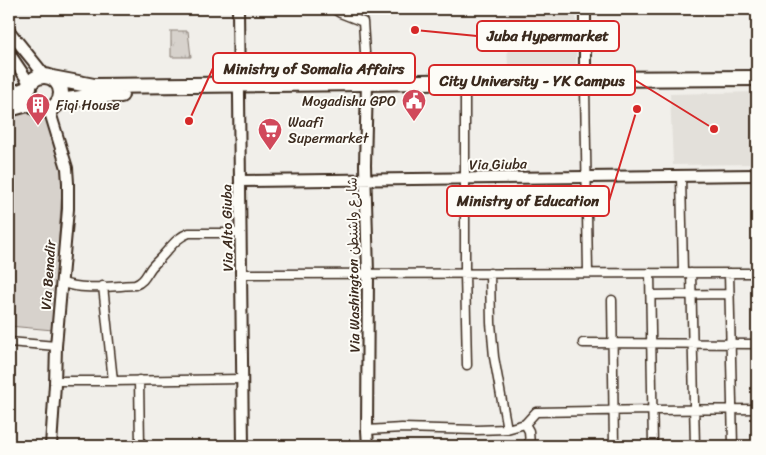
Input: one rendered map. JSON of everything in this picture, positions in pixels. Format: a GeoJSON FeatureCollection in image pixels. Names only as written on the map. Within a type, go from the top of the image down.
{"type":"FeatureCollection","features":[{"type":"Feature","properties":{"kind":"highway"},"geometry":{"type":"LineString","coordinates":[[49,77],[59,85],[61,96],[54,105]]}},
{"type":"Feature","properties":{"kind":"highway"},"geometry":{"type":"LineString","coordinates":[[9,96],[29,86],[37,78],[49,77],[94,86],[239,88],[367,88],[757,78]]}},
{"type":"Feature","properties":{"kind":"highway"},"geometry":{"type":"LineString","coordinates":[[585,83],[757,86]]}},
{"type":"Feature","properties":{"kind":"highway"},"geometry":{"type":"LineString","coordinates":[[29,86],[31,104],[39,109],[104,95],[239,88]]}},
{"type":"Feature","properties":{"kind":"highway"},"geometry":{"type":"LineString","coordinates":[[9,109],[31,104]]}},
{"type":"Feature","properties":{"kind":"street","name":"Via Alto Giuba"},"geometry":{"type":"LineString","coordinates":[[238,9],[243,446]]}},
{"type":"Feature","properties":{"kind":"street"},"geometry":{"type":"LineString","coordinates":[[334,9],[363,22],[367,88]]}},
{"type":"Feature","properties":{"kind":"street"},"geometry":{"type":"LineString","coordinates":[[585,9],[588,273]]}},
{"type":"Feature","properties":{"kind":"street"},"geometry":{"type":"LineString","coordinates":[[9,31],[49,77]]}},
{"type":"Feature","properties":{"kind":"street"},"geometry":{"type":"LineString","coordinates":[[9,52],[29,86]]}},
{"type":"Feature","properties":{"kind":"street"},"geometry":{"type":"LineString","coordinates":[[465,86],[464,178],[467,365]]}},
{"type":"Feature","properties":{"kind":"street","name":"Via Washington شارع واشنطن"},"geometry":{"type":"LineString","coordinates":[[367,88],[365,179],[368,273],[368,446]]}},
{"type":"Feature","properties":{"kind":"street","name":"Via Benadir"},"geometry":{"type":"LineString","coordinates":[[51,446],[56,346],[68,209],[67,168],[54,105]]}},
{"type":"Feature","properties":{"kind":"street","name":"Via Giuba"},"geometry":{"type":"LineString","coordinates":[[240,181],[757,175]]}},
{"type":"Feature","properties":{"kind":"street"},"geometry":{"type":"LineString","coordinates":[[681,176],[687,273],[691,295],[695,446]]}},
{"type":"Feature","properties":{"kind":"street"},"geometry":{"type":"LineString","coordinates":[[61,282],[69,286],[87,287],[135,285],[140,283],[175,240],[182,235],[189,233],[240,233]]}},
{"type":"Feature","properties":{"kind":"street"},"geometry":{"type":"LineString","coordinates":[[490,273],[494,357],[507,429]]}},
{"type":"Feature","properties":{"kind":"street"},"geometry":{"type":"LineString","coordinates":[[650,273],[653,446]]}},
{"type":"Feature","properties":{"kind":"street"},"geometry":{"type":"LineString","coordinates":[[729,273],[733,446]]}},
{"type":"Feature","properties":{"kind":"street"},"geometry":{"type":"LineString","coordinates":[[241,274],[757,273]]}},
{"type":"Feature","properties":{"kind":"street"},"geometry":{"type":"LineString","coordinates":[[103,286],[113,381]]}},
{"type":"Feature","properties":{"kind":"street"},"geometry":{"type":"LineString","coordinates":[[651,295],[730,294]]}},
{"type":"Feature","properties":{"kind":"street"},"geometry":{"type":"LineString","coordinates":[[612,300],[614,446]]}},
{"type":"Feature","properties":{"kind":"street"},"geometry":{"type":"LineString","coordinates":[[9,342],[56,346]]}},
{"type":"Feature","properties":{"kind":"street"},"geometry":{"type":"LineString","coordinates":[[583,343],[757,344]]}},
{"type":"Feature","properties":{"kind":"street"},"geometry":{"type":"LineString","coordinates":[[55,381],[242,379]]}},
{"type":"Feature","properties":{"kind":"street"},"geometry":{"type":"LineString","coordinates":[[139,380],[140,446]]}},
{"type":"Feature","properties":{"kind":"street"},"geometry":{"type":"LineString","coordinates":[[367,430],[402,428],[507,429],[525,424],[536,412],[757,409]]}},
{"type":"Feature","properties":{"kind":"street"},"geometry":{"type":"LineString","coordinates":[[525,424],[529,431],[530,446]]}},
{"type":"Feature","properties":{"kind":"shaded area"},"geometry":{"type":"Polygon","coordinates":[[[506,9],[576,9],[576,68],[508,69],[506,9]]]}},
{"type":"Feature","properties":{"kind":"shaded area"},"geometry":{"type":"Polygon","coordinates":[[[757,92],[757,164],[673,165],[670,94],[757,92]]]}},
{"type":"Feature","properties":{"kind":"green space"},"geometry":{"type":"Polygon","coordinates":[[[171,31],[188,31],[191,57],[171,57],[171,31]]]}},
{"type":"Feature","properties":{"kind":"green space"},"geometry":{"type":"Polygon","coordinates":[[[32,110],[45,114],[61,159],[63,174],[53,330],[9,326],[9,115],[32,110]]]}},
{"type":"Feature","properties":{"kind":"place","name":"Juba Hypermarket"},"geometry":{"type":"Point","coordinates":[415,30]}},
{"type":"Feature","properties":{"kind":"place","name":"Ministry of Education"},"geometry":{"type":"Point","coordinates":[637,109]}},
{"type":"Feature","properties":{"kind":"place","name":"Ministry of Somalia Affairs"},"geometry":{"type":"Point","coordinates":[189,121]}},
{"type":"Feature","properties":{"kind":"place","name":"Mogadishu GPO"},"geometry":{"type":"Point","coordinates":[414,122]}},
{"type":"Feature","properties":{"kind":"place","name":"Fiqi House"},"geometry":{"type":"Point","coordinates":[38,126]}},
{"type":"Feature","properties":{"kind":"place","name":"City University - YK Campus"},"geometry":{"type":"Point","coordinates":[714,129]}},
{"type":"Feature","properties":{"kind":"place","name":"Waafi Supermarket"},"geometry":{"type":"Point","coordinates":[270,151]}}]}
